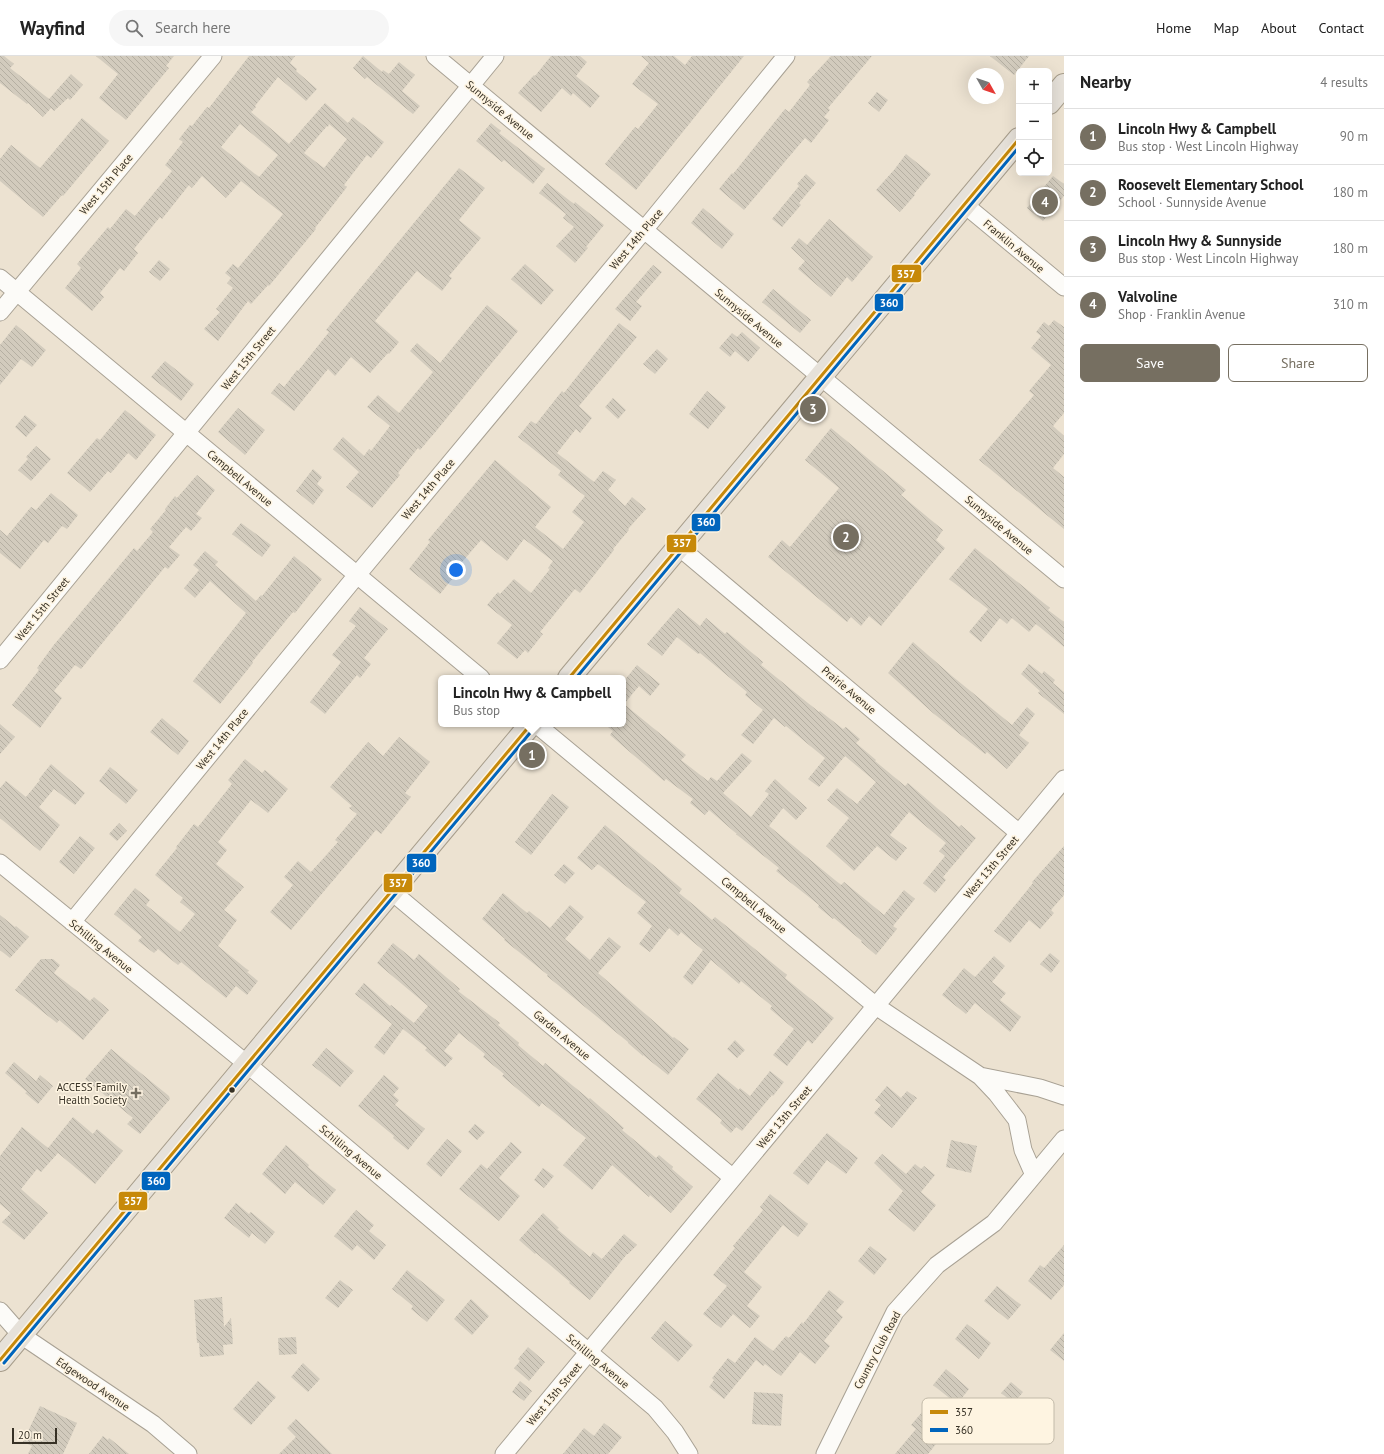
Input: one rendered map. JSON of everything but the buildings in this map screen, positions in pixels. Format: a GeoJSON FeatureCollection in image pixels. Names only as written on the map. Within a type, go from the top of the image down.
{"type":"FeatureCollection","features":[{"type":"Feature","properties":{"kind":"main road"},"geometry":{"type":"LineString","coordinates":[[1052,99],[1064,85]]}},
{"type":"Feature","properties":{"kind":"main road"},"geometry":{"type":"LineString","coordinates":[[572,675],[1018,140]]}},
{"type":"Feature","properties":{"kind":"main road"},"geometry":{"type":"LineString","coordinates":[[0,1360],[528,727]]}},
{"type":"Feature","properties":{"kind":"street","name":"West 15th Place"},"geometry":{"type":"LineString","coordinates":[[0,312],[213,56]]}},
{"type":"Feature","properties":{"kind":"street","name":"Sunnyside Avenue"},"geometry":{"type":"LineString","coordinates":[[435,56],[1064,579]]}},
{"type":"Feature","properties":{"kind":"street","name":"West 15th Street"},"geometry":{"type":"LineString","coordinates":[[0,660],[495,56]]}},
{"type":"Feature","properties":{"kind":"street","name":"West 14th Place"},"geometry":{"type":"LineString","coordinates":[[72,922],[786,56]]}},
{"type":"Feature","properties":{"kind":"street","name":"Franklin Avenue"},"geometry":{"type":"LineString","coordinates":[[965,204],[1064,287]]}},
{"type":"Feature","properties":{"kind":"street","name":"Campbell Avenue"},"geometry":{"type":"LineString","coordinates":[[0,278],[477,675]]}},
{"type":"Feature","properties":{"kind":"street","name":"Prairie Avenue"},"geometry":{"type":"LineString","coordinates":[[679,547],[1019,833]]}},
{"type":"Feature","properties":{"kind":"street","name":"Campbell Avenue"},"geometry":{"type":"LineString","coordinates":[[540,727],[876,1006],[980,1076],[998,1094],[1017,1120],[1023,1150],[1034,1175]]}},
{"type":"Feature","properties":{"kind":"street","name":"West 13th Street"},"geometry":{"type":"LineString","coordinates":[[504,1454],[1064,779]]}},
{"type":"Feature","properties":{"kind":"street","name":"Schilling Avenue"},"geometry":{"type":"LineString","coordinates":[[0,863],[247,1064],[654,1408],[675,1432],[689,1454]]}},
{"type":"Feature","properties":{"kind":"street","name":"Garden Avenue"},"geometry":{"type":"LineString","coordinates":[[391,891],[733,1178]]}},
{"type":"Feature","properties":{"kind":"street","name":"Campbell Avenue"},"geometry":{"type":"LineString","coordinates":[[980,1076],[1040,1088],[1064,1096]]}},
{"type":"Feature","properties":{"kind":"street","name":"Country Club Road"},"geometry":{"type":"LineString","coordinates":[[826,1454],[895,1312],[937,1265],[994,1223],[1064,1139]]}},
{"type":"Feature","properties":{"kind":"street","name":"Edgewood Avenue"},"geometry":{"type":"LineString","coordinates":[[0,1311],[21,1335],[153,1424],[188,1454]]}},
{"type":"Feature","properties":{"kind":"transit line","name":"357"},"geometry":{"type":"LineString","coordinates":[[572,675],[1018,140]]}},
{"type":"Feature","properties":{"kind":"transit line","name":"360"},"geometry":{"type":"LineString","coordinates":[[579,675],[1016,151]]}},
{"type":"Feature","properties":{"kind":"transit line","name":"357"},"geometry":{"type":"LineString","coordinates":[[0,1360],[528,727]]}},
{"type":"Feature","properties":{"kind":"transit line","name":"360"},"geometry":{"type":"LineString","coordinates":[[4,1363],[535,727]]}},
{"type":"Feature","properties":{"kind":"place","name":"Valvoline"},"geometry":{"type":"Point","coordinates":[1045,202]}},
{"type":"Feature","properties":{"kind":"place","name":"Lincoln Hwy & Sunnyside"},"geometry":{"type":"Point","coordinates":[813,409]}},
{"type":"Feature","properties":{"kind":"place","name":"Roosevelt Elementary School"},"geometry":{"type":"Point","coordinates":[846,537]}},
{"type":"Feature","properties":{"kind":"place","name":"Lincoln Hwy & Campbell"},"geometry":{"type":"Point","coordinates":[532,755]}},
{"type":"Feature","properties":{"kind":"place","name":"ACCESS Family Health Society"},"geometry":{"type":"Point","coordinates":[136,1093]}}]}
